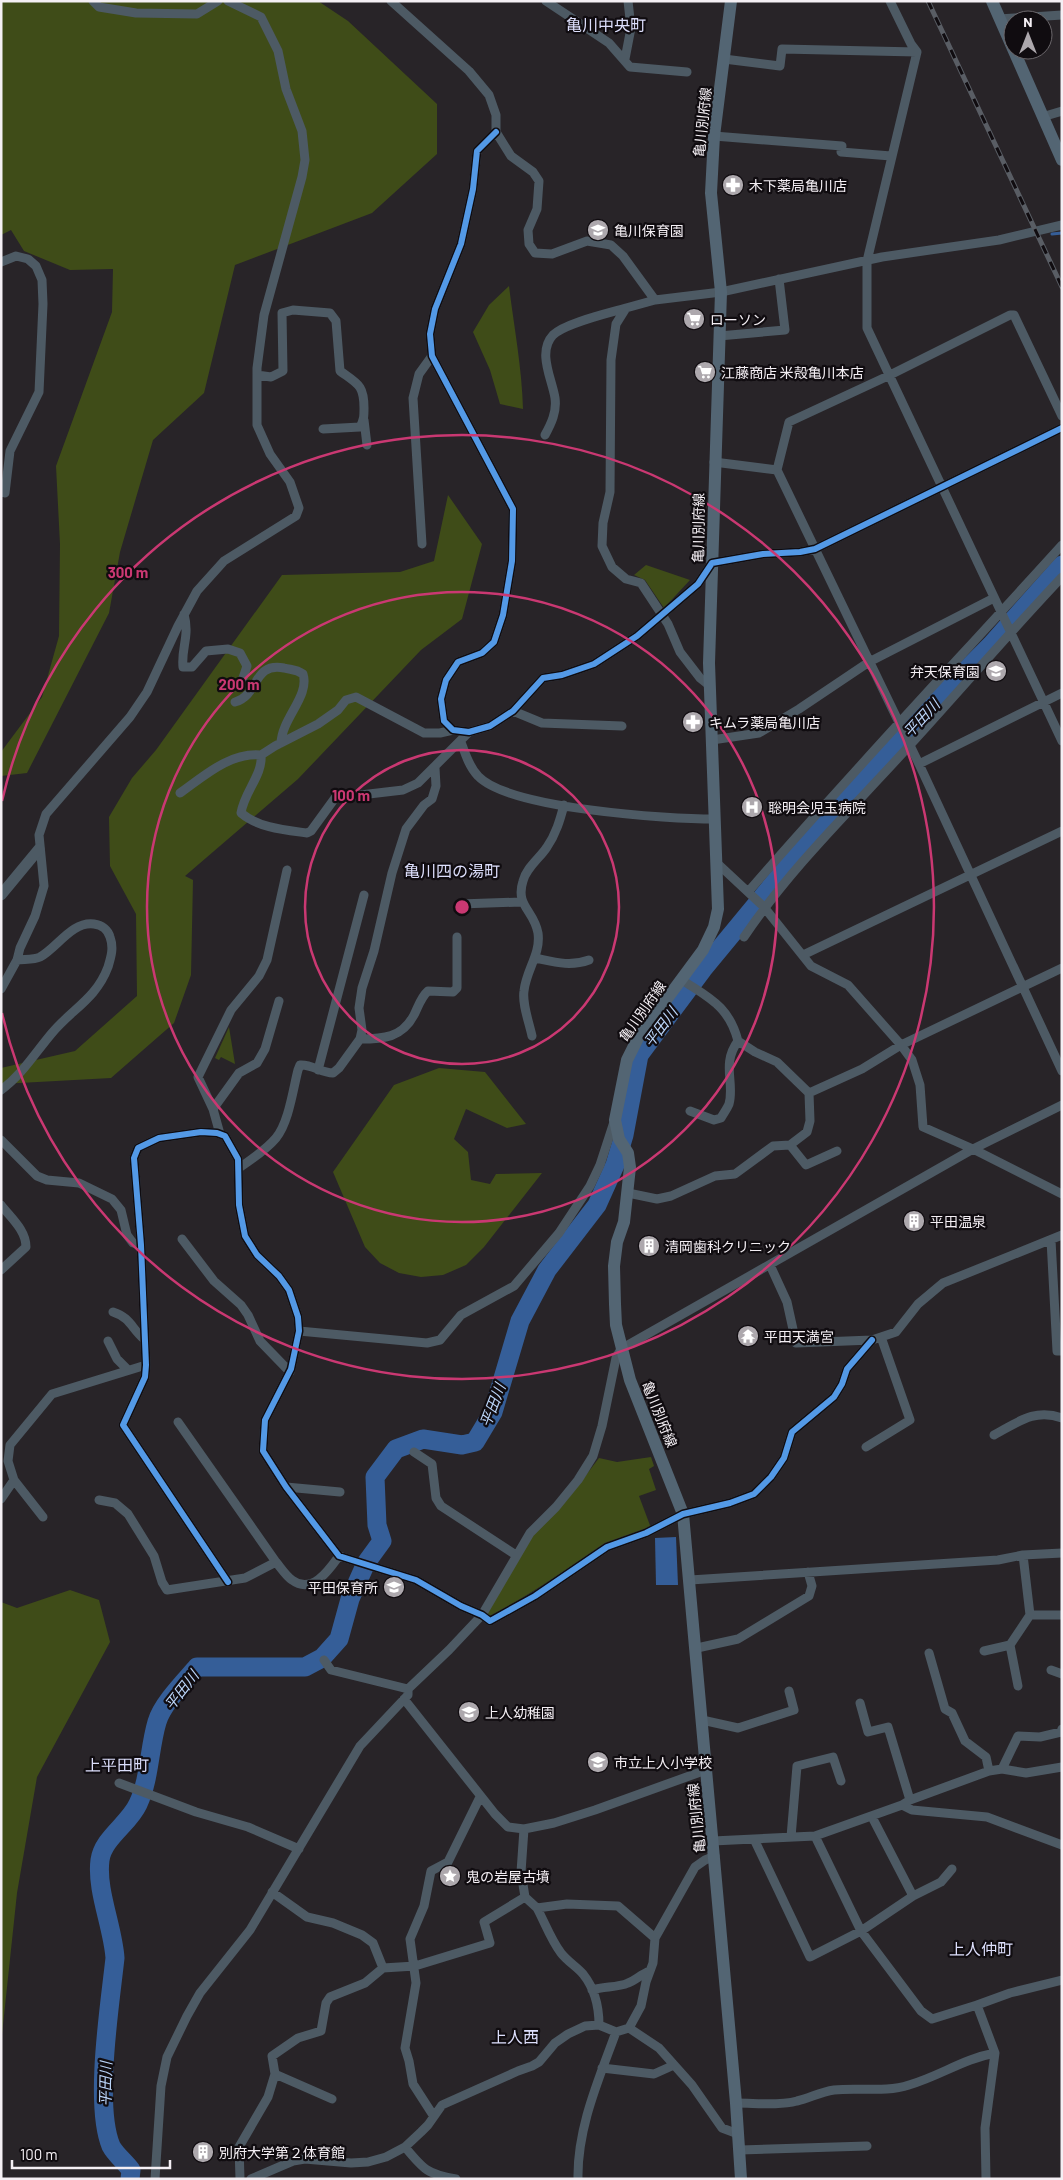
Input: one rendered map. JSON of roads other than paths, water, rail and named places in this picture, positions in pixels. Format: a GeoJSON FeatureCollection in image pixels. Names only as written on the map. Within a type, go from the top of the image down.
{"type":"FeatureCollection","features":[{"type":"Feature","properties":{"kind":"main road","name":"亀川別府線"},"geometry":{"type":"LineString","coordinates":[[731,1],[714,136],[711,193],[720,292],[714,462],[710,686],[718,864],[718,909],[714,927],[684,981],[638,1038],[627,1060],[615,1120],[619,1139],[628,1154],[630,1167],[624,1222],[617,1242],[614,1266],[616,1325],[621,1349],[630,1380],[684,1514],[697,1648],[741,2179]]}},
{"type":"Feature","properties":{"kind":"main road"},"geometry":{"type":"LineString","coordinates":[[992,1],[1062,160]]}},
{"type":"Feature","properties":{"kind":"street"},"geometry":{"type":"LineString","coordinates":[[93,1],[99,7],[136,13],[197,14],[218,1]]}},
{"type":"Feature","properties":{"kind":"street"},"geometry":{"type":"LineString","coordinates":[[1,989],[17,960],[20,948],[35,916],[44,886],[39,835],[46,814],[130,718],[147,692],[197,591],[224,561],[296,516],[299,508],[290,482],[270,454],[257,425],[257,375],[264,316],[305,160],[302,131],[286,90],[278,51],[261,17],[228,1]]}},
{"type":"Feature","properties":{"kind":"street"},"geometry":{"type":"LineString","coordinates":[[391,1],[469,71],[489,95],[496,115],[496,132],[511,156],[533,172],[539,181],[537,209],[528,230],[529,244],[535,253],[552,254],[587,241],[611,246],[623,256],[655,300]]}},
{"type":"Feature","properties":{"kind":"street"},"geometry":{"type":"LineString","coordinates":[[546,1],[603,39],[625,59],[630,67],[687,72]]}},
{"type":"Feature","properties":{"kind":"street"},"geometry":{"type":"LineString","coordinates":[[625,59],[631,28],[628,1]]}},
{"type":"Feature","properties":{"kind":"street"},"geometry":{"type":"LineString","coordinates":[[890,1],[911,44],[917,52]]}},
{"type":"Feature","properties":{"kind":"street"},"geometry":{"type":"LineString","coordinates":[[1000,19],[1062,15]]}},
{"type":"Feature","properties":{"kind":"street"},"geometry":{"type":"LineString","coordinates":[[724,59],[780,66],[782,49],[917,52]]}},
{"type":"Feature","properties":{"kind":"street"},"geometry":{"type":"LineString","coordinates":[[917,52],[867,261],[867,328],[888,376],[1062,741]]}},
{"type":"Feature","properties":{"kind":"street"},"geometry":{"type":"LineString","coordinates":[[1042,116],[1062,111]]}},
{"type":"Feature","properties":{"kind":"street"},"geometry":{"type":"LineString","coordinates":[[453,730],[444,721],[441,700],[446,680],[458,662],[482,652],[494,642],[503,615],[512,561],[513,509],[432,356],[430,334],[436,309],[461,244],[473,190],[477,151],[496,132]]}},
{"type":"Feature","properties":{"kind":"street"},"geometry":{"type":"LineString","coordinates":[[714,136],[842,146],[841,152],[891,156]]}},
{"type":"Feature","properties":{"kind":"street"},"geometry":{"type":"LineString","coordinates":[[545,435],[553,419],[555,400],[546,361],[547,346],[553,335],[562,329],[655,300],[720,292],[867,261],[999,240],[1062,225]]}},
{"type":"Feature","properties":{"kind":"street"},"geometry":{"type":"LineString","coordinates":[[1,262],[16,256],[28,259],[36,266],[42,280],[43,304],[39,392],[10,451],[5,493],[1,492]]}},
{"type":"Feature","properties":{"kind":"street"},"geometry":{"type":"LineString","coordinates":[[719,336],[786,330],[779,279]]}},
{"type":"Feature","properties":{"kind":"street"},"geometry":{"type":"LineString","coordinates":[[626,308],[616,324],[611,360],[610,492],[603,523],[602,546],[612,567],[626,579],[641,584],[663,616],[680,652],[700,678],[710,686]]}},
{"type":"Feature","properties":{"kind":"street"},"geometry":{"type":"LineString","coordinates":[[257,375],[271,377],[283,371],[282,313],[292,310],[330,313],[336,320],[340,371],[357,383],[364,392],[364,420],[367,445]]}},
{"type":"Feature","properties":{"kind":"street"},"geometry":{"type":"LineString","coordinates":[[1062,416],[1014,315],[1010,315],[888,376],[789,422],[777,470],[919,764],[1062,1070]]}},
{"type":"Feature","properties":{"kind":"street"},"geometry":{"type":"LineString","coordinates":[[422,544],[413,398],[419,374],[432,356]]}},
{"type":"Feature","properties":{"kind":"street"},"geometry":{"type":"LineString","coordinates":[[323,428],[360,427],[364,420]]}},
{"type":"Feature","properties":{"kind":"street"},"geometry":{"type":"LineString","coordinates":[[180,793],[217,767],[247,754],[261,755],[318,724],[338,710],[346,700],[356,697],[424,733],[440,734],[453,730],[469,732],[490,726],[513,711],[543,678],[594,664],[637,636],[663,616],[698,584],[712,563],[763,554],[800,552],[815,549],[1062,428]]}},
{"type":"Feature","properties":{"kind":"street"},"geometry":{"type":"LineString","coordinates":[[714,462],[777,470]]}},
{"type":"Feature","properties":{"kind":"street"},"geometry":{"type":"LineString","coordinates":[[751,894],[839,787],[899,725],[1062,545]]}},
{"type":"Feature","properties":{"kind":"street"},"geometry":{"type":"LineString","coordinates":[[744,937],[764,907],[827,833],[909,746],[1062,576]]}},
{"type":"Feature","properties":{"kind":"street"},"geometry":{"type":"LineString","coordinates":[[712,740],[759,733],[799,709],[869,662],[994,598]]}},
{"type":"Feature","properties":{"kind":"street"},"geometry":{"type":"LineString","coordinates":[[184,614],[188,628],[182,657],[183,667],[192,667],[206,651],[228,649],[240,653],[247,666],[243,678]]}},
{"type":"Feature","properties":{"kind":"street"},"geometry":{"type":"LineString","coordinates":[[235,702],[241,700],[251,691],[263,671],[269,667],[296,669],[303,674],[305,687],[281,732],[280,743]]}},
{"type":"Feature","properties":{"kind":"street"},"geometry":{"type":"LineString","coordinates":[[919,764],[1062,693]]}},
{"type":"Feature","properties":{"kind":"street"},"geometry":{"type":"LineString","coordinates":[[513,711],[542,723],[622,726]]}},
{"type":"Feature","properties":{"kind":"street"},"geometry":{"type":"LineString","coordinates":[[261,755],[262,765],[244,799],[241,813],[246,817],[274,828],[307,833],[335,798],[403,790],[418,783],[469,732]]}},
{"type":"Feature","properties":{"kind":"street"},"geometry":{"type":"LineString","coordinates":[[461,742],[468,760],[478,776],[489,784],[527,798],[564,805],[672,819],[715,819]]}},
{"type":"Feature","properties":{"kind":"street"},"geometry":{"type":"LineString","coordinates":[[239,1168],[261,1152],[277,1137],[284,1125],[300,1065],[308,1064],[323,1073],[333,1073],[339,1068],[360,1039],[362,1030],[359,1008],[362,988],[374,951],[392,872],[406,829],[424,805],[432,799],[436,786],[435,768]]}},
{"type":"Feature","properties":{"kind":"street"},"geometry":{"type":"LineString","coordinates":[[532,1036],[523,993],[527,974],[538,950],[538,934],[534,919],[521,902],[520,890],[524,878],[556,833],[564,805]]}},
{"type":"Feature","properties":{"kind":"street"},"geometry":{"type":"LineString","coordinates":[[803,955],[1062,831]]}},
{"type":"Feature","properties":{"kind":"street"},"geometry":{"type":"LineString","coordinates":[[1,896],[39,849]]}},
{"type":"Feature","properties":{"kind":"street"},"geometry":{"type":"LineString","coordinates":[[718,864],[764,907],[811,966],[848,985],[902,1045],[912,1060],[920,1085],[923,1127],[973,1149],[1062,1194]]}},
{"type":"Feature","properties":{"kind":"street"},"geometry":{"type":"LineString","coordinates":[[220,1134],[213,1109],[198,1077],[231,1010],[259,976],[267,960],[287,870]]}},
{"type":"Feature","properties":{"kind":"street"},"geometry":{"type":"LineString","coordinates":[[318,1070],[364,895]]}},
{"type":"Feature","properties":{"kind":"street"},"geometry":{"type":"LineString","coordinates":[[460,904],[521,902]]}},
{"type":"Feature","properties":{"kind":"street"},"geometry":{"type":"LineString","coordinates":[[1,1090],[14,1081],[52,1032],[91,997],[103,980],[112,956],[112,941],[108,932],[103,928],[95,924],[84,924],[39,958],[17,960]]}},
{"type":"Feature","properties":{"kind":"street"},"geometry":{"type":"LineString","coordinates":[[360,1039],[384,1039],[400,1032],[413,1018],[424,995],[428,991],[453,992],[458,988],[458,938]]}},
{"type":"Feature","properties":{"kind":"street"},"geometry":{"type":"LineString","coordinates":[[535,958],[563,964],[579,964],[589,960]]}},
{"type":"Feature","properties":{"kind":"street"},"geometry":{"type":"LineString","coordinates":[[809,1093],[862,1069],[902,1045],[1062,968]]}},
{"type":"Feature","properties":{"kind":"street"},"geometry":{"type":"LineString","coordinates":[[628,1193],[656,1199],[671,1196],[715,1176],[735,1174],[773,1146],[790,1145],[807,1132],[810,1121],[809,1093],[777,1062],[755,1052],[738,1041],[734,1025],[719,1005],[684,981]]}},
{"type":"Feature","properties":{"kind":"street"},"geometry":{"type":"LineString","coordinates":[[213,1109],[239,1072],[257,1063],[265,1049],[279,1001]]}},
{"type":"Feature","properties":{"kind":"street"},"geometry":{"type":"LineString","coordinates":[[690,1111],[714,1120],[721,1118],[728,1106],[729,1066],[733,1048],[738,1041]]}},
{"type":"Feature","properties":{"kind":"street"},"geometry":{"type":"LineString","coordinates":[[156,2179],[161,2086],[167,2057],[200,1993],[250,1930],[360,1746],[408,1695],[408,1689],[482,1615],[530,1533],[556,1507],[578,1480],[593,1456],[602,1426],[616,1358],[621,1349],[973,1149],[1062,1105]]}},
{"type":"Feature","properties":{"kind":"street"},"geometry":{"type":"LineString","coordinates":[[299,1331],[428,1343],[440,1340],[461,1315],[514,1286],[559,1233],[590,1186],[600,1165],[615,1120]]}},
{"type":"Feature","properties":{"kind":"street"},"geometry":{"type":"LineString","coordinates":[[228,1582],[124,1426],[145,1377],[146,1365],[141,1245],[134,1158],[138,1148],[159,1138],[201,1132],[225,1136],[234,1148],[238,1158],[239,1206],[245,1236],[257,1255],[280,1276],[289,1290],[298,1317],[299,1331],[290,1372],[265,1420],[263,1441],[263,1451],[286,1487],[338,1556],[416,1580],[490,1621],[535,1596],[607,1547],[646,1533],[684,1514],[730,1503],[754,1494],[771,1477],[784,1458],[792,1432],[834,1397],[842,1384],[847,1369],[872,1340]]}},
{"type":"Feature","properties":{"kind":"street"},"geometry":{"type":"LineString","coordinates":[[1,1140],[37,1176],[47,1180],[79,1183],[112,1199],[121,1210],[127,1235],[133,1244],[141,1245]]}},
{"type":"Feature","properties":{"kind":"street"},"geometry":{"type":"LineString","coordinates":[[790,1145],[806,1165],[837,1151]]}},
{"type":"Feature","properties":{"kind":"street"},"geometry":{"type":"LineString","coordinates":[[1,1205],[23,1232],[26,1247],[1,1270]]}},
{"type":"Feature","properties":{"kind":"street"},"geometry":{"type":"LineString","coordinates":[[770,1265],[787,1302],[796,1343],[872,1340],[896,1332],[918,1304],[943,1283],[1062,1235]]}},
{"type":"Feature","properties":{"kind":"street"},"geometry":{"type":"LineString","coordinates":[[182,1239],[214,1281],[241,1305],[248,1315],[260,1341],[290,1372]]}},
{"type":"Feature","properties":{"kind":"street"},"geometry":{"type":"LineString","coordinates":[[1051,1240],[1057,1351],[1062,1351]]}},
{"type":"Feature","properties":{"kind":"street"},"geometry":{"type":"LineString","coordinates":[[113,1312],[127,1318],[136,1332],[144,1339]]}},
{"type":"Feature","properties":{"kind":"street"},"geometry":{"type":"LineString","coordinates":[[866,1447],[910,1420],[881,1337]]}},
{"type":"Feature","properties":{"kind":"street"},"geometry":{"type":"LineString","coordinates":[[108,1341],[117,1359],[128,1370]]}},
{"type":"Feature","properties":{"kind":"street"},"geometry":{"type":"LineString","coordinates":[[43,1517],[14,1480],[5,1455],[10,1445],[52,1394],[146,1365]]}},
{"type":"Feature","properties":{"kind":"street"},"geometry":{"type":"LineString","coordinates":[[994,1434],[1033,1415],[1050,1413],[1062,1418]]}},
{"type":"Feature","properties":{"kind":"street"},"geometry":{"type":"LineString","coordinates":[[178,1422],[276,1562],[292,1580],[300,1584],[310,1583],[325,1574],[338,1556]]}},
{"type":"Feature","properties":{"kind":"street"},"geometry":{"type":"LineString","coordinates":[[414,1452],[432,1464],[436,1498],[441,1506],[516,1555]]}},
{"type":"Feature","properties":{"kind":"street"},"geometry":{"type":"LineString","coordinates":[[1,1499],[14,1480]]}},
{"type":"Feature","properties":{"kind":"street"},"geometry":{"type":"LineString","coordinates":[[286,1487],[340,1492]]}},
{"type":"Feature","properties":{"kind":"street"},"geometry":{"type":"LineString","coordinates":[[99,1500],[115,1503],[128,1514],[154,1556],[162,1582],[167,1590],[245,1578],[276,1562]]}},
{"type":"Feature","properties":{"kind":"street"},"geometry":{"type":"LineString","coordinates":[[690,1580],[998,1560],[1023,1555],[1062,1553]]}},
{"type":"Feature","properties":{"kind":"street"},"geometry":{"type":"LineString","coordinates":[[984,1651],[1010,1645],[1030,1615],[1023,1555]]}},
{"type":"Feature","properties":{"kind":"street"},"geometry":{"type":"LineString","coordinates":[[697,1648],[738,1639],[809,1596],[812,1586],[808,1572]]}},
{"type":"Feature","properties":{"kind":"street"},"geometry":{"type":"LineString","coordinates":[[1030,1615],[1062,1615]]}},
{"type":"Feature","properties":{"kind":"street"},"geometry":{"type":"LineString","coordinates":[[1010,1645],[1018,1686]]}},
{"type":"Feature","properties":{"kind":"street"},"geometry":{"type":"LineString","coordinates":[[930,1653],[944,1709],[952,1713],[965,1741],[986,1757],[990,1771]]}},
{"type":"Feature","properties":{"kind":"street"},"geometry":{"type":"LineString","coordinates":[[324,1660],[331,1670],[408,1689]]}},
{"type":"Feature","properties":{"kind":"street"},"geometry":{"type":"LineString","coordinates":[[1051,1670],[1062,1674]]}},
{"type":"Feature","properties":{"kind":"street"},"geometry":{"type":"LineString","coordinates":[[702,1720],[738,1728],[794,1710],[789,1691]]}},
{"type":"Feature","properties":{"kind":"street"},"geometry":{"type":"LineString","coordinates":[[404,1699],[438,1740],[480,1797],[508,1827],[524,1829],[554,1823],[706,1770]]}},
{"type":"Feature","properties":{"kind":"street"},"geometry":{"type":"LineString","coordinates":[[860,1703],[868,1732],[888,1727],[906,1803],[912,1810],[987,1817],[1058,1846],[1062,1845]]}},
{"type":"Feature","properties":{"kind":"street"},"geometry":{"type":"LineString","coordinates":[[1002,1769],[1018,1736],[1040,1737],[1061,1732],[1062,1729]]}},
{"type":"Feature","properties":{"kind":"street"},"geometry":{"type":"LineString","coordinates":[[791,1837],[797,1766],[833,1757],[841,1781]]}},
{"type":"Feature","properties":{"kind":"street"},"geometry":{"type":"LineString","coordinates":[[713,1840],[815,1836],[872,1817],[990,1771],[1002,1769],[1026,1772],[1062,1767]]}},
{"type":"Feature","properties":{"kind":"street"},"geometry":{"type":"LineString","coordinates":[[119,1783],[196,1812],[248,1827],[298,1849]]}},
{"type":"Feature","properties":{"kind":"street"},"geometry":{"type":"LineString","coordinates":[[433,2115],[413,2084],[405,2048],[415,1994],[415,1966],[410,1939],[424,1906],[430,1871],[448,1862],[480,1797]]}},
{"type":"Feature","properties":{"kind":"street"},"geometry":{"type":"LineString","coordinates":[[872,1817],[913,1896]]}},
{"type":"Feature","properties":{"kind":"street"},"geometry":{"type":"LineString","coordinates":[[524,1829],[521,1872],[525,1897],[537,1908],[562,1954],[584,1975],[599,2010],[599,2025]]}},
{"type":"Feature","properties":{"kind":"street"},"geometry":{"type":"LineString","coordinates":[[815,1836],[861,1931],[921,2010],[932,2019],[1010,1993],[1062,1980]]}},
{"type":"Feature","properties":{"kind":"street"},"geometry":{"type":"LineString","coordinates":[[754,1839],[810,1957],[861,1931],[913,1896],[941,1882],[952,1869]]}},
{"type":"Feature","properties":{"kind":"street"},"geometry":{"type":"LineString","coordinates":[[251,2179],[293,2161],[305,2159],[351,2163],[368,2162],[386,2157],[405,2147],[428,2125],[433,2115],[442,2105],[518,2070],[532,2066],[539,2062],[555,2043],[568,2034],[585,2026],[599,2025],[616,2032],[629,2028],[641,2006],[653,1963],[655,1938],[695,1867],[714,1856]]}},
{"type":"Feature","properties":{"kind":"street"},"geometry":{"type":"LineString","coordinates":[[272,1892],[307,1917],[333,1923],[362,1935],[373,1943],[383,1968]]}},
{"type":"Feature","properties":{"kind":"street"},"geometry":{"type":"LineString","coordinates":[[240,2179],[239,2147],[268,2097],[275,2074],[272,2056],[298,2038],[320,2031],[326,2003],[330,1997],[365,1983],[383,1968],[415,1966],[490,1943],[484,1922],[525,1897]]}},
{"type":"Feature","properties":{"kind":"street"},"geometry":{"type":"LineString","coordinates":[[537,1908],[567,1904],[618,1906],[655,1938]]}},
{"type":"Feature","properties":{"kind":"street"},"geometry":{"type":"LineString","coordinates":[[592,1990],[620,1986],[631,1982],[640,1974],[650,1971]]}},
{"type":"Feature","properties":{"kind":"street"},"geometry":{"type":"LineString","coordinates":[[977,2005],[995,2053],[985,2128],[986,2179]]}},
{"type":"Feature","properties":{"kind":"street"},"geometry":{"type":"LineString","coordinates":[[629,2028],[659,2048],[692,2085],[722,2128],[738,2134]]}},
{"type":"Feature","properties":{"kind":"street"},"geometry":{"type":"LineString","coordinates":[[578,2179],[582,2137],[589,2109],[616,2032]]}},
{"type":"Feature","properties":{"kind":"street"},"geometry":{"type":"LineString","coordinates":[[736,2103],[778,2103],[798,2101],[814,2094],[834,2090],[883,2090],[909,2086],[970,2059],[995,2053]]}},
{"type":"Feature","properties":{"kind":"street"},"geometry":{"type":"LineString","coordinates":[[602,2068],[654,2074],[674,2065]]}},
{"type":"Feature","properties":{"kind":"street"},"geometry":{"type":"LineString","coordinates":[[275,2074],[332,2099]]}},
{"type":"Feature","properties":{"kind":"street"},"geometry":{"type":"LineString","coordinates":[[740,2150],[867,2146]]}},
{"type":"Feature","properties":{"kind":"street"},"geometry":{"type":"LineString","coordinates":[[405,2147],[422,2168],[432,2174],[456,2179]]}},
{"type":"Feature","properties":{"kind":"water"},"geometry":{"type":"Polygon","coordinates":[[[676,1537],[678,1585],[656,1585],[655,1538],[676,1537]]]}},
{"type":"Feature","properties":{"kind":"waterway"},"geometry":{"type":"LineString","coordinates":[[1052,234],[1062,233]]}},
{"type":"Feature","properties":{"kind":"waterway","name":"平田川"},"geometry":{"type":"LineString","coordinates":[[130,2179],[131,2170],[111,2146],[106,2128],[103,2081],[115,1958],[99,1872],[102,1852],[111,1838],[134,1811],[142,1794],[157,1722],[164,1708],[174,1693],[197,1667],[305,1667],[322,1658],[339,1639],[350,1599],[366,1563],[382,1541],[377,1525],[375,1477],[396,1449],[423,1439],[462,1445],[475,1442],[493,1412],[520,1321],[547,1270],[597,1205],[615,1165],[624,1135],[639,1055],[703,969],[821,826],[922,714],[991,645],[1062,565]]}},
{"type":"Feature","properties":{"kind":"railway"},"geometry":{"type":"LineString","coordinates":[[928,1],[1062,287]]}},
{"type":"Feature","properties":{"kind":"place","name":"木下薬局亀川店"},"geometry":{"type":"Point","coordinates":[733,185]}},
{"type":"Feature","properties":{"kind":"place","name":"亀川保育園"},"geometry":{"type":"Point","coordinates":[598,230]}},
{"type":"Feature","properties":{"kind":"place","name":"ローソン"},"geometry":{"type":"Point","coordinates":[694,319]}},
{"type":"Feature","properties":{"kind":"place","name":"江藤商店 米殻亀川本店"},"geometry":{"type":"Point","coordinates":[705,372]}},
{"type":"Feature","properties":{"kind":"place","name":"弁天保育園"},"geometry":{"type":"Point","coordinates":[996,671]}},
{"type":"Feature","properties":{"kind":"place","name":"キムラ薬局亀川店"},"geometry":{"type":"Point","coordinates":[693,722]}},
{"type":"Feature","properties":{"kind":"place","name":"聡明会児玉病院"},"geometry":{"type":"Point","coordinates":[752,807]}},
{"type":"Feature","properties":{"kind":"place","name":"平田温泉"},"geometry":{"type":"Point","coordinates":[914,1221]}},
{"type":"Feature","properties":{"kind":"place","name":"清岡歯科クリニック"},"geometry":{"type":"Point","coordinates":[649,1246]}},
{"type":"Feature","properties":{"kind":"place","name":"平田天満宮"},"geometry":{"type":"Point","coordinates":[748,1336]}},
{"type":"Feature","properties":{"kind":"place","name":"平田保育所"},"geometry":{"type":"Point","coordinates":[394,1587]}},
{"type":"Feature","properties":{"kind":"place","name":"上人幼稚園"},"geometry":{"type":"Point","coordinates":[469,1712]}},
{"type":"Feature","properties":{"kind":"place","name":"市立上人小学校"},"geometry":{"type":"Point","coordinates":[598,1762]}},
{"type":"Feature","properties":{"kind":"place","name":"鬼の岩屋古墳"},"geometry":{"type":"Point","coordinates":[450,1876]}},
{"type":"Feature","properties":{"kind":"place","name":"別府大学第２体育館"},"geometry":{"type":"Point","coordinates":[203,2152]}},
{"type":"Feature","properties":{"kind":"district","name":"亀川中央町"},"geometry":{"type":"Point","coordinates":[606,24]}},
{"type":"Feature","properties":{"kind":"district","name":"亀川四の湯町"},"geometry":{"type":"Point","coordinates":[452,870]}},
{"type":"Feature","properties":{"kind":"district","name":"上平田町"},"geometry":{"type":"Point","coordinates":[117,1764]}},
{"type":"Feature","properties":{"kind":"district","name":"上人仲町"},"geometry":{"type":"Point","coordinates":[981,1948]}},
{"type":"Feature","properties":{"kind":"district","name":"上人西"},"geometry":{"type":"Point","coordinates":[515,2036]}}]}
